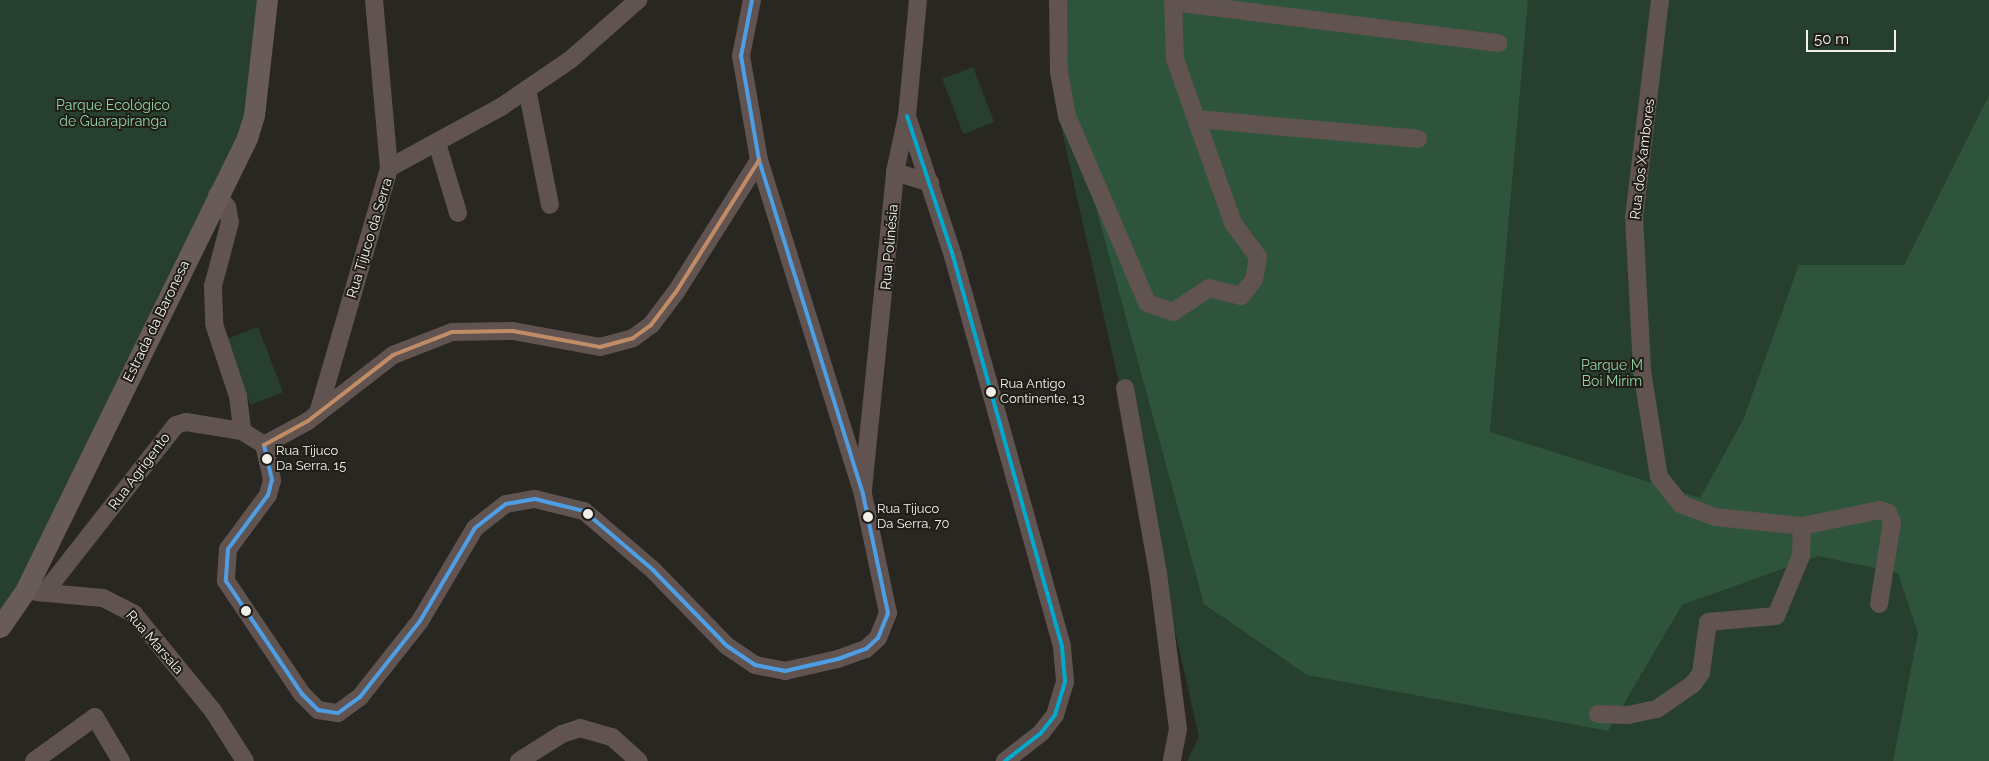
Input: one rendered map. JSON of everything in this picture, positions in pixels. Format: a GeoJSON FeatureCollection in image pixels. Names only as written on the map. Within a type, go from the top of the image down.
{"type":"FeatureCollection","features":[{"type":"Feature","properties":{"kind":"main road","name":"Estrada da Baronesa"},"geometry":{"type":"LineString","coordinates":[[0,627],[35,592],[254,115],[268,0]]}},
{"type":"Feature","properties":{"kind":"street","name":"Rua Tijuco da Serra"},"geometry":{"type":"LineString","coordinates":[[318,413],[389,168],[374,0]]}},
{"type":"Feature","properties":{"kind":"street"},"geometry":{"type":"LineString","coordinates":[[389,168],[437,143],[528,89],[570,60],[638,0]]}},
{"type":"Feature","properties":{"kind":"street"},"geometry":{"type":"LineString","coordinates":[[752,0],[741,56],[759,160],[863,494],[888,613],[878,638],[866,649],[785,671],[755,665],[728,646],[653,570],[584,511],[535,499],[506,504],[475,528],[420,621],[360,697],[331,713],[308,702],[226,581],[228,548],[268,496],[272,480],[264,446],[318,413],[393,354],[452,332],[513,331],[600,347],[633,338],[651,325],[676,292],[759,160]]}},
{"type":"Feature","properties":{"kind":"street","name":"Rua Polinésia"},"geometry":{"type":"LineString","coordinates":[[863,494],[895,172],[908,116],[918,0]]}},
{"type":"Feature","properties":{"kind":"street"},"geometry":{"type":"LineString","coordinates":[[1058,0],[1059,72],[1067,116],[1147,303],[1173,312],[1209,288],[1241,296],[1254,280],[1258,257],[1233,223],[1175,58],[1173,1],[1498,43]]}},
{"type":"Feature","properties":{"kind":"street","name":"Rua dos Xambores"},"geometry":{"type":"LineString","coordinates":[[1660,0],[1634,217],[1646,408],[1659,477],[1682,504],[1715,516],[1802,526],[1880,510],[1888,513],[1892,522],[1879,604]]}},
{"type":"Feature","properties":{"kind":"street"},"geometry":{"type":"LineString","coordinates":[[528,89],[550,205]]}},
{"type":"Feature","properties":{"kind":"street"},"geometry":{"type":"LineString","coordinates":[[908,116],[930,183],[1062,647],[1065,682],[1055,715],[1041,733],[1004,761]]}},
{"type":"Feature","properties":{"kind":"street"},"geometry":{"type":"LineString","coordinates":[[1196,119],[1418,139]]}},
{"type":"Feature","properties":{"kind":"street"},"geometry":{"type":"LineString","coordinates":[[437,143],[458,213]]}},
{"type":"Feature","properties":{"kind":"street"},"geometry":{"type":"LineString","coordinates":[[895,172],[930,183]]}},
{"type":"Feature","properties":{"kind":"street"},"geometry":{"type":"LineString","coordinates":[[217,195],[227,207],[230,222],[213,286],[214,324],[238,396],[242,431]]}},
{"type":"Feature","properties":{"kind":"street"},"geometry":{"type":"LineString","coordinates":[[1125,388],[1158,573],[1177,719],[1172,761]]}},
{"type":"Feature","properties":{"kind":"street","name":"Rua Agrigento"},"geometry":{"type":"LineString","coordinates":[[35,592],[176,425],[186,422],[242,431],[264,446]]}},
{"type":"Feature","properties":{"kind":"street"},"geometry":{"type":"LineString","coordinates":[[1598,714],[1628,715],[1657,709],[1693,684],[1701,673],[1708,622],[1776,616],[1801,556],[1802,526]]}},
{"type":"Feature","properties":{"kind":"street","name":"Rua Marsala"},"geometry":{"type":"LineString","coordinates":[[35,592],[103,598],[134,614],[213,711],[245,761]]}},
{"type":"Feature","properties":{"kind":"street"},"geometry":{"type":"LineString","coordinates":[[34,761],[95,717],[121,761]]}},
{"type":"Feature","properties":{"kind":"street"},"geometry":{"type":"LineString","coordinates":[[519,761],[562,734],[580,728],[612,737],[639,761]]}},
{"type":"Feature","properties":{"kind":"green space","name":"Parque Ecológico de Guarapiranga"},"geometry":{"type":"Polygon","coordinates":[[[0,0],[258,0],[242,139],[34,564],[0,612],[0,0]]]}},
{"type":"Feature","properties":{"kind":"green space","name":"Parque M Boi Mirim"},"geometry":{"type":"Polygon","coordinates":[[[1053,0],[1989,0],[1989,752],[1895,751],[1893,761],[1187,761],[1199,737],[1054,96],[1053,0]]]}},
{"type":"Feature","properties":{"kind":"green space","name":"Parque M Boi Mirim"},"geometry":{"type":"Polygon","coordinates":[[[1066,0],[1528,0],[1490,432],[1700,498],[1743,420],[1799,265],[1904,265],[1989,95],[1989,761],[1893,761],[1918,633],[1898,573],[1818,556],[1682,605],[1608,731],[1307,675],[1204,604],[1071,116],[1064,69],[1066,0]]]}},
{"type":"Feature","properties":{"kind":"green space"},"geometry":{"type":"Polygon","coordinates":[[[973,67],[994,122],[963,134],[942,79],[973,67]]]}},
{"type":"Feature","properties":{"kind":"green space"},"geometry":{"type":"Polygon","coordinates":[[[258,327],[283,392],[250,405],[225,340],[258,327]]]}},
{"type":"Feature","properties":{"kind":"transit line"},"geometry":{"type":"LineString","coordinates":[[264,445],[272,480],[268,495],[228,549],[226,581],[302,694],[318,710],[338,713],[360,697],[420,621],[475,528],[506,504],[535,499],[584,511],[653,570],[727,646],[755,665],[785,671],[838,659],[866,649],[878,638],[888,613],[863,494],[759,160],[741,56],[752,0]]}},
{"type":"Feature","properties":{"kind":"transit line"},"geometry":{"type":"LineString","coordinates":[[907,116],[953,256],[1062,647],[1065,682],[1055,715],[1041,733],[1005,761]]}},
{"type":"Feature","properties":{"kind":"transit line"},"geometry":{"type":"LineString","coordinates":[[264,445],[308,421],[393,355],[452,332],[513,331],[600,347],[633,338],[651,325],[676,292],[759,160]]}},
{"type":"Feature","properties":{"kind":"place","name":"Rua Antigo Continente, 13"},"geometry":{"type":"Point","coordinates":[991,392]}},
{"type":"Feature","properties":{"kind":"place","name":"Rua Tijuco Da Serra, 15"},"geometry":{"type":"Point","coordinates":[267,459]}},
{"type":"Feature","properties":{"kind":"place","name":"Rua Tijuco Da Serra, 70"},"geometry":{"type":"Point","coordinates":[868,517]}}]}
